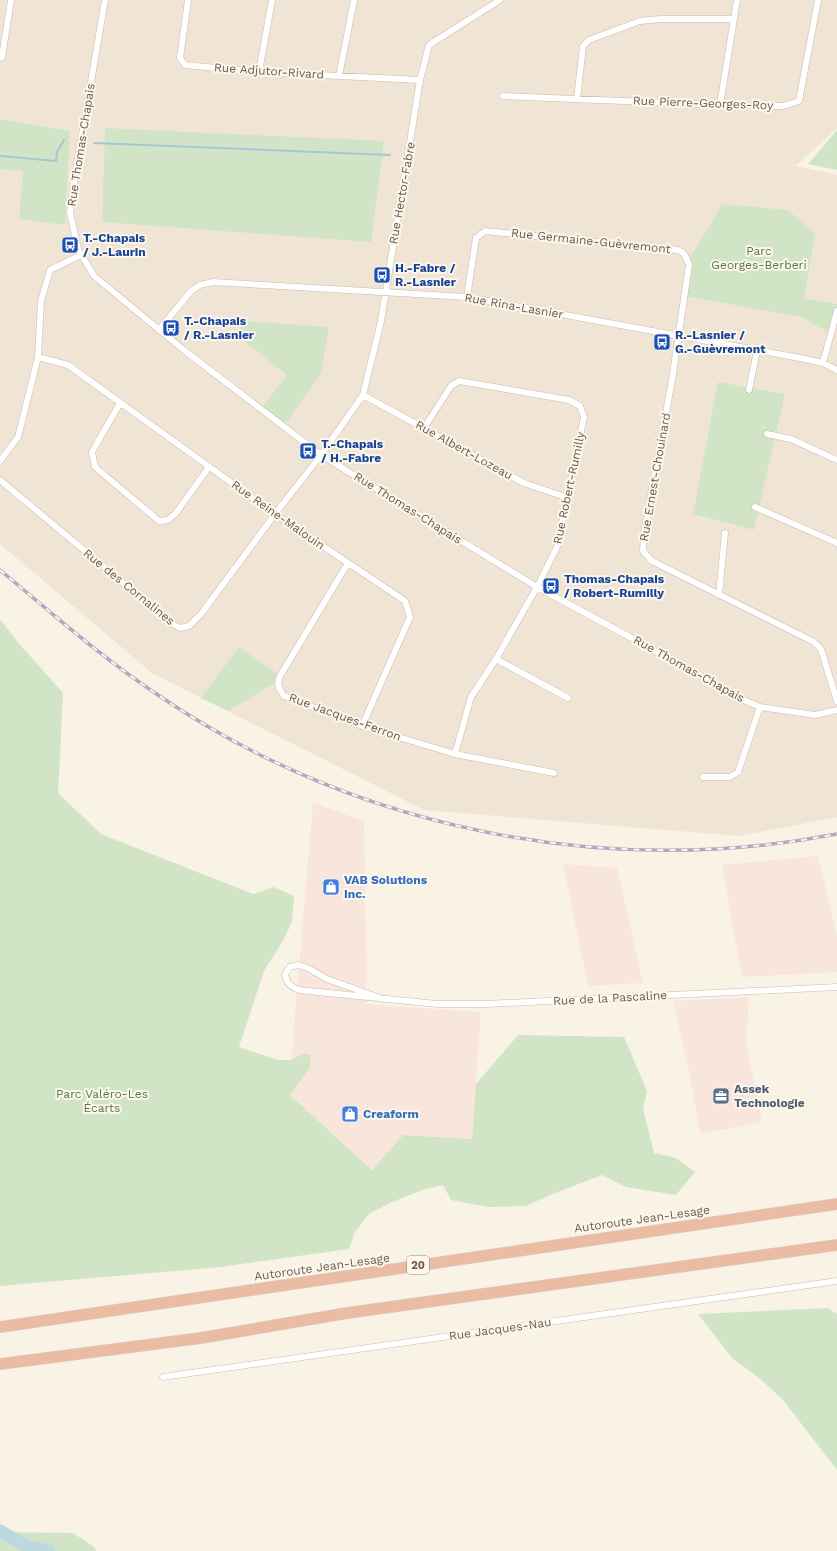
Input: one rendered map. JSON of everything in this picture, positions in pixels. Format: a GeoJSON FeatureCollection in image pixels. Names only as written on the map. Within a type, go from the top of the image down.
{"type":"FeatureCollection","features":[{"type":"Feature","properties":{"kind":"highway","name":"Autoroute Jean-Lesage"},"geometry":{"type":"LineString","coordinates":[[0,1327],[837,1204]]}},
{"type":"Feature","properties":{"kind":"highway"},"geometry":{"type":"LineString","coordinates":[[0,1364],[201,1338],[347,1313],[837,1245]]}},
{"type":"Feature","properties":{"kind":"street"},"geometry":{"type":"LineString","coordinates":[[0,58],[2,57],[11,0]]}},
{"type":"Feature","properties":{"kind":"street","name":"Rue Thomas-Chapais"},"geometry":{"type":"LineString","coordinates":[[105,0],[74,175],[70,212],[78,249],[94,276],[159,330],[321,454],[537,587],[700,675],[727,693],[760,707],[815,715],[837,710]]}},
{"type":"Feature","properties":{"kind":"street","name":"Rue Adjutor-Rivard"},"geometry":{"type":"LineString","coordinates":[[188,0],[180,58],[185,65],[259,72],[420,80]]}},
{"type":"Feature","properties":{"kind":"street"},"geometry":{"type":"LineString","coordinates":[[259,72],[272,0]]}},
{"type":"Feature","properties":{"kind":"street"},"geometry":{"type":"LineString","coordinates":[[339,76],[354,0]]}},
{"type":"Feature","properties":{"kind":"street","name":"Rue Hector-Fabre"},"geometry":{"type":"LineString","coordinates":[[275,514],[321,454],[363,395],[381,321],[420,80],[429,45],[500,0]]}},
{"type":"Feature","properties":{"kind":"street"},"geometry":{"type":"LineString","coordinates":[[720,106],[737,0]]}},
{"type":"Feature","properties":{"kind":"street","name":"Rue Pierre-Georges-Roy"},"geometry":{"type":"LineString","coordinates":[[503,96],[720,106],[783,106],[799,101],[818,0]]}},
{"type":"Feature","properties":{"kind":"street"},"geometry":{"type":"LineString","coordinates":[[577,99],[583,46],[589,40],[640,21],[661,19],[734,19]]}},
{"type":"Feature","properties":{"kind":"street","name":"Rue Germaine-Guèvremont"},"geometry":{"type":"LineString","coordinates":[[467,297],[476,238],[485,231],[678,250],[683,252],[689,264],[678,336]]}},
{"type":"Feature","properties":{"kind":"street"},"geometry":{"type":"LineString","coordinates":[[0,461],[18,438],[38,358],[41,301],[50,270],[82,255]]}},
{"type":"Feature","properties":{"kind":"street","name":"Rue Rina-Lasnier"},"geometry":{"type":"LineString","coordinates":[[159,330],[191,291],[200,285],[213,282],[386,292],[467,297],[823,363],[837,370]]}},
{"type":"Feature","properties":{"kind":"street"},"geometry":{"type":"LineString","coordinates":[[823,363],[837,311]]}},
{"type":"Feature","properties":{"kind":"street","name":"Rue Ernest-Chouinard"},"geometry":{"type":"LineString","coordinates":[[678,336],[672,380],[644,534],[643,551],[652,561],[814,642],[821,649],[837,701]]}},
{"type":"Feature","properties":{"kind":"street"},"geometry":{"type":"LineString","coordinates":[[749,390],[757,351]]}},
{"type":"Feature","properties":{"kind":"street","name":"Rue Reine-Malouin"},"geometry":{"type":"LineString","coordinates":[[38,358],[68,365],[275,514],[405,601],[410,617],[362,726]]}},
{"type":"Feature","properties":{"kind":"street","name":"Rue Robert-Rumilly"},"geometry":{"type":"LineString","coordinates":[[424,428],[451,386],[459,381],[569,400],[580,406],[584,417],[557,548],[537,587],[496,659],[471,697],[455,754]]}},
{"type":"Feature","properties":{"kind":"street","name":"Rue Albert-Lozeau"},"geometry":{"type":"LineString","coordinates":[[363,395],[524,483],[568,498]]}},
{"type":"Feature","properties":{"kind":"street"},"geometry":{"type":"LineString","coordinates":[[120,403],[92,452],[95,467],[159,521],[168,520],[176,513],[210,467]]}},
{"type":"Feature","properties":{"kind":"street"},"geometry":{"type":"LineString","coordinates":[[767,434],[791,439],[837,460]]}},
{"type":"Feature","properties":{"kind":"street","name":"Rue des Cornalines"},"geometry":{"type":"LineString","coordinates":[[0,480],[171,623],[180,628],[189,626],[201,614],[275,514]]}},
{"type":"Feature","properties":{"kind":"street"},"geometry":{"type":"LineString","coordinates":[[755,507],[837,543]]}},
{"type":"Feature","properties":{"kind":"street"},"geometry":{"type":"LineString","coordinates":[[719,595],[725,533]]}},
{"type":"Feature","properties":{"kind":"street","name":"Rue Jacques-Ferron"},"geometry":{"type":"LineString","coordinates":[[348,563],[278,681],[279,689],[284,696],[362,726],[455,754],[554,774]]}},
{"type":"Feature","properties":{"kind":"street"},"geometry":{"type":"LineString","coordinates":[[496,659],[568,698]]}},
{"type":"Feature","properties":{"kind":"street"},"geometry":{"type":"LineString","coordinates":[[703,777],[730,777],[738,772],[760,707]]}},
{"type":"Feature","properties":{"kind":"street","name":"Rue de la Pascaline"},"geometry":{"type":"LineString","coordinates":[[383,999],[327,979],[308,968],[298,965],[290,967],[285,974],[287,983],[299,990],[383,999],[436,1004],[486,1004],[837,987]]}},
{"type":"Feature","properties":{"kind":"street","name":"Rue Jacques-Nau"},"geometry":{"type":"LineString","coordinates":[[163,1377],[837,1281]]}},
{"type":"Feature","properties":{"kind":"shaded area"},"geometry":{"type":"Polygon","coordinates":[[[0,0],[837,0],[837,128],[796,166],[837,175],[837,817],[739,836],[424,810],[152,673],[0,544],[0,0]]]}},
{"type":"Feature","properties":{"kind":"shaded area"},"geometry":{"type":"Polygon","coordinates":[[[313,803],[364,821],[367,1004],[481,1012],[472,1139],[403,1135],[373,1170],[290,1095],[310,1068],[311,1055],[303,1053],[292,1060],[313,803]]]}},
{"type":"Feature","properties":{"kind":"shaded area"},"geometry":{"type":"Polygon","coordinates":[[[818,856],[837,936],[837,972],[742,977],[722,865],[818,856]]]}},
{"type":"Feature","properties":{"kind":"shaded area"},"geometry":{"type":"Polygon","coordinates":[[[563,864],[617,868],[643,983],[588,986],[563,864]]]}},
{"type":"Feature","properties":{"kind":"shaded area"},"geometry":{"type":"Polygon","coordinates":[[[749,997],[746,1042],[762,1122],[700,1134],[690,1076],[673,1001],[749,997]]]}},
{"type":"Feature","properties":{"kind":"green space"},"geometry":{"type":"Polygon","coordinates":[[[0,119],[70,131],[65,225],[19,219],[23,171],[0,169],[0,119]]]}},
{"type":"Feature","properties":{"kind":"green space"},"geometry":{"type":"Polygon","coordinates":[[[105,128],[384,141],[371,242],[102,222],[105,128]]]}},
{"type":"Feature","properties":{"kind":"green space"},"geometry":{"type":"Polygon","coordinates":[[[837,130],[837,170],[808,164],[837,130]]]}},
{"type":"Feature","properties":{"kind":"green space","name":"Parc Georges-Berberi"},"geometry":{"type":"Polygon","coordinates":[[[722,204],[788,210],[815,234],[804,298],[837,304],[837,311],[831,334],[802,317],[683,296],[686,281],[686,257],[692,255],[722,204]]]}},
{"type":"Feature","properties":{"kind":"green space"},"geometry":{"type":"Polygon","coordinates":[[[242,321],[329,327],[321,374],[284,426],[261,409],[287,375],[239,337],[242,321]]]}},
{"type":"Feature","properties":{"kind":"green space"},"geometry":{"type":"Polygon","coordinates":[[[718,382],[785,394],[754,530],[693,514],[718,382]]]}},
{"type":"Feature","properties":{"kind":"green space","name":"Parc Valéro-Les Écarts"},"geometry":{"type":"Polygon","coordinates":[[[0,619],[16,640],[63,693],[58,793],[101,834],[253,894],[274,887],[294,896],[292,922],[283,941],[264,971],[239,1047],[278,1060],[292,1060],[303,1053],[311,1055],[310,1068],[290,1095],[372,1170],[403,1135],[472,1139],[476,1084],[518,1035],[624,1037],[647,1091],[643,1109],[654,1153],[676,1158],[695,1172],[676,1195],[626,1187],[602,1175],[526,1206],[488,1207],[451,1200],[443,1185],[422,1190],[390,1203],[369,1214],[355,1232],[349,1249],[221,1267],[0,1286],[0,619]]]}},
{"type":"Feature","properties":{"kind":"green space"},"geometry":{"type":"Polygon","coordinates":[[[239,647],[280,676],[278,681],[228,711],[201,698],[239,647]]]}},
{"type":"Feature","properties":{"kind":"green space"},"geometry":{"type":"Polygon","coordinates":[[[828,1308],[837,1314],[837,1470],[783,1400],[759,1378],[732,1358],[698,1314],[828,1308]]]}},
{"type":"Feature","properties":{"kind":"green space"},"geometry":{"type":"Polygon","coordinates":[[[0,1529],[7,1532],[73,1533],[93,1546],[97,1551],[0,1551],[0,1529]]]}},
{"type":"Feature","properties":{"kind":"waterway"},"geometry":{"type":"LineString","coordinates":[[0,156],[56,161],[57,152],[64,140]]}},
{"type":"Feature","properties":{"kind":"waterway"},"geometry":{"type":"LineString","coordinates":[[94,143],[390,155]]}},
{"type":"Feature","properties":{"kind":"waterway"},"geometry":{"type":"LineString","coordinates":[[0,1531],[26,1546],[49,1551]]}},
{"type":"Feature","properties":{"kind":"railway"},"geometry":{"type":"LineString","coordinates":[[0,570],[78,635],[137,681],[234,741],[314,780],[398,810],[484,832],[572,845],[660,850],[749,846],[837,834]]}},
{"type":"Feature","properties":{"kind":"place","name":"T.-Chapais / J.-Laurin"},"geometry":{"type":"Point","coordinates":[70,245]}},
{"type":"Feature","properties":{"kind":"place","name":"H.-Fabre / R.-Lasnier"},"geometry":{"type":"Point","coordinates":[382,275]}},
{"type":"Feature","properties":{"kind":"place","name":"T.-Chapais / R.-Lasnier"},"geometry":{"type":"Point","coordinates":[171,328]}},
{"type":"Feature","properties":{"kind":"place","name":"R.-Lasnier / G.-Guèvremont"},"geometry":{"type":"Point","coordinates":[662,342]}},
{"type":"Feature","properties":{"kind":"place","name":"T.-Chapais / H.-Fabre"},"geometry":{"type":"Point","coordinates":[308,451]}},
{"type":"Feature","properties":{"kind":"place","name":"Thomas-Chapais / Robert-Rumilly"},"geometry":{"type":"Point","coordinates":[551,586]}},
{"type":"Feature","properties":{"kind":"place","name":"VAB Solutions Inc."},"geometry":{"type":"Point","coordinates":[331,887]}},
{"type":"Feature","properties":{"kind":"place","name":"Assek Technologie"},"geometry":{"type":"Point","coordinates":[721,1096]}},
{"type":"Feature","properties":{"kind":"place","name":"Creaform"},"geometry":{"type":"Point","coordinates":[350,1114]}}]}
